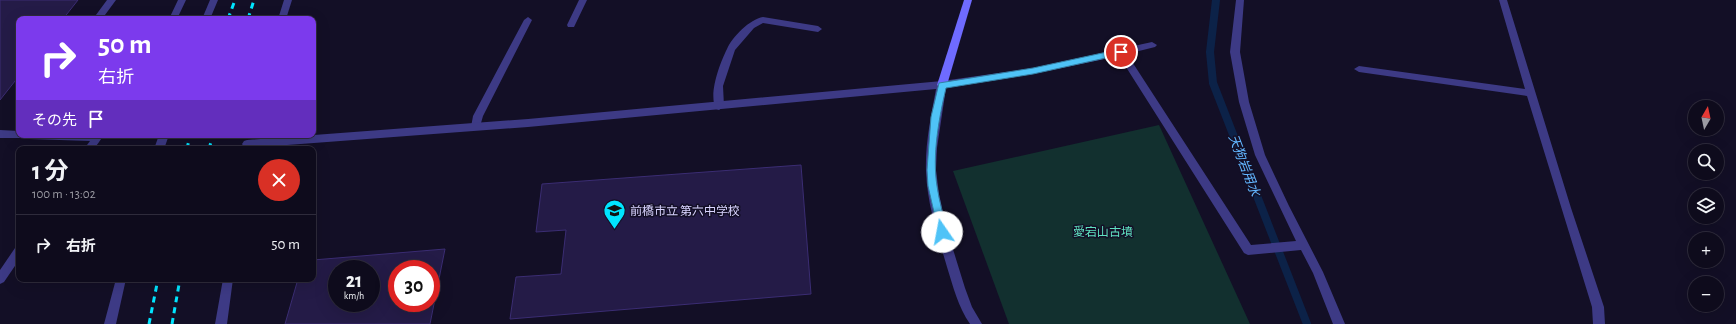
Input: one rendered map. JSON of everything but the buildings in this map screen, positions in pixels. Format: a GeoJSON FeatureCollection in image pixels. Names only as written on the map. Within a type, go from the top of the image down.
{"type":"FeatureCollection","features":[{"type":"Feature","properties":{"kind":"street"},"geometry":{"type":"LineString","coordinates":[[99,16],[112,0]]}},
{"type":"Feature","properties":{"kind":"street"},"geometry":{"type":"LineString","coordinates":[[174,16],[182,0]]}},
{"type":"Feature","properties":{"kind":"street"},"geometry":{"type":"LineString","coordinates":[[207,16],[214,0]]}},
{"type":"Feature","properties":{"kind":"street"},"geometry":{"type":"LineString","coordinates":[[283,16],[288,0]]}},
{"type":"Feature","properties":{"kind":"street"},"geometry":{"type":"LineString","coordinates":[[571,25],[583,0]]}},
{"type":"Feature","properties":{"kind":"street"},"geometry":{"type":"LineString","coordinates":[[968,0],[942,85],[935,117],[931,170],[932,186],[942,232],[964,304],[976,324]]}},
{"type":"Feature","properties":{"kind":"street"},"geometry":{"type":"LineString","coordinates":[[1240,0],[1235,52],[1244,102],[1260,155],[1284,207],[1318,272],[1339,324]]}},
{"type":"Feature","properties":{"kind":"street"},"geometry":{"type":"LineString","coordinates":[[1503,0],[1598,307],[1599,324]]}},
{"type":"Feature","properties":{"kind":"street"},"geometry":{"type":"LineString","coordinates":[[476,127],[478,116],[528,20]]}},
{"type":"Feature","properties":{"kind":"street"},"geometry":{"type":"LineString","coordinates":[[719,106],[718,86],[731,49],[751,26],[758,21],[763,20],[818,29]]}},
{"type":"Feature","properties":{"kind":"street"},"geometry":{"type":"LineString","coordinates":[[248,143],[476,127],[942,85],[1033,71],[1152,45]]}},
{"type":"Feature","properties":{"kind":"street"},"geometry":{"type":"LineString","coordinates":[[1121,52],[1248,250],[1305,245]]}},
{"type":"Feature","properties":{"kind":"street"},"geometry":{"type":"LineString","coordinates":[[1359,69],[1531,93]]}},
{"type":"Feature","properties":{"kind":"street"},"geometry":{"type":"LineString","coordinates":[[0,134],[15,135]]}},
{"type":"Feature","properties":{"kind":"street"},"geometry":{"type":"LineString","coordinates":[[0,279],[16,255]]}},
{"type":"Feature","properties":{"kind":"street"},"geometry":{"type":"LineString","coordinates":[[110,324],[120,282]]}},
{"type":"Feature","properties":{"kind":"street"},"geometry":{"type":"LineString","coordinates":[[221,324],[228,282]]}},
{"type":"Feature","properties":{"kind":"green space","name":"愛宕山古墳"},"geometry":{"type":"Polygon","coordinates":[[[1159,125],[1250,324],[1009,324],[953,171],[1159,125]]]}},
{"type":"Feature","properties":{"kind":"waterway","name":"天狗岩用水"},"geometry":{"type":"LineString","coordinates":[[1216,0],[1210,52],[1213,83],[1307,324]]}},
{"type":"Feature","properties":{"kind":"railway"},"geometry":{"type":"LineString","coordinates":[[229,16],[235,0]]}},
{"type":"Feature","properties":{"kind":"railway"},"geometry":{"type":"LineString","coordinates":[[249,16],[254,0]]}},
{"type":"Feature","properties":{"kind":"railway"},"geometry":{"type":"LineString","coordinates":[[188,146],[189,138]]}},
{"type":"Feature","properties":{"kind":"railway"},"geometry":{"type":"LineString","coordinates":[[210,146],[212,138]]}},
{"type":"Feature","properties":{"kind":"railway"},"geometry":{"type":"LineString","coordinates":[[149,324],[157,282]]}},
{"type":"Feature","properties":{"kind":"railway"},"geometry":{"type":"LineString","coordinates":[[172,324],[179,282]]}},
{"type":"Feature","properties":{"kind":"place","name":"前橋市立 第六中学校"},"geometry":{"type":"Point","coordinates":[614,230]}},
{"type":"Feature","properties":{"kind":"route"},"geometry":{"type":"LineString","coordinates":[[942,232],[932,186],[931,170],[935,117],[942,85],[1033,71],[1121,52]]}}]}
